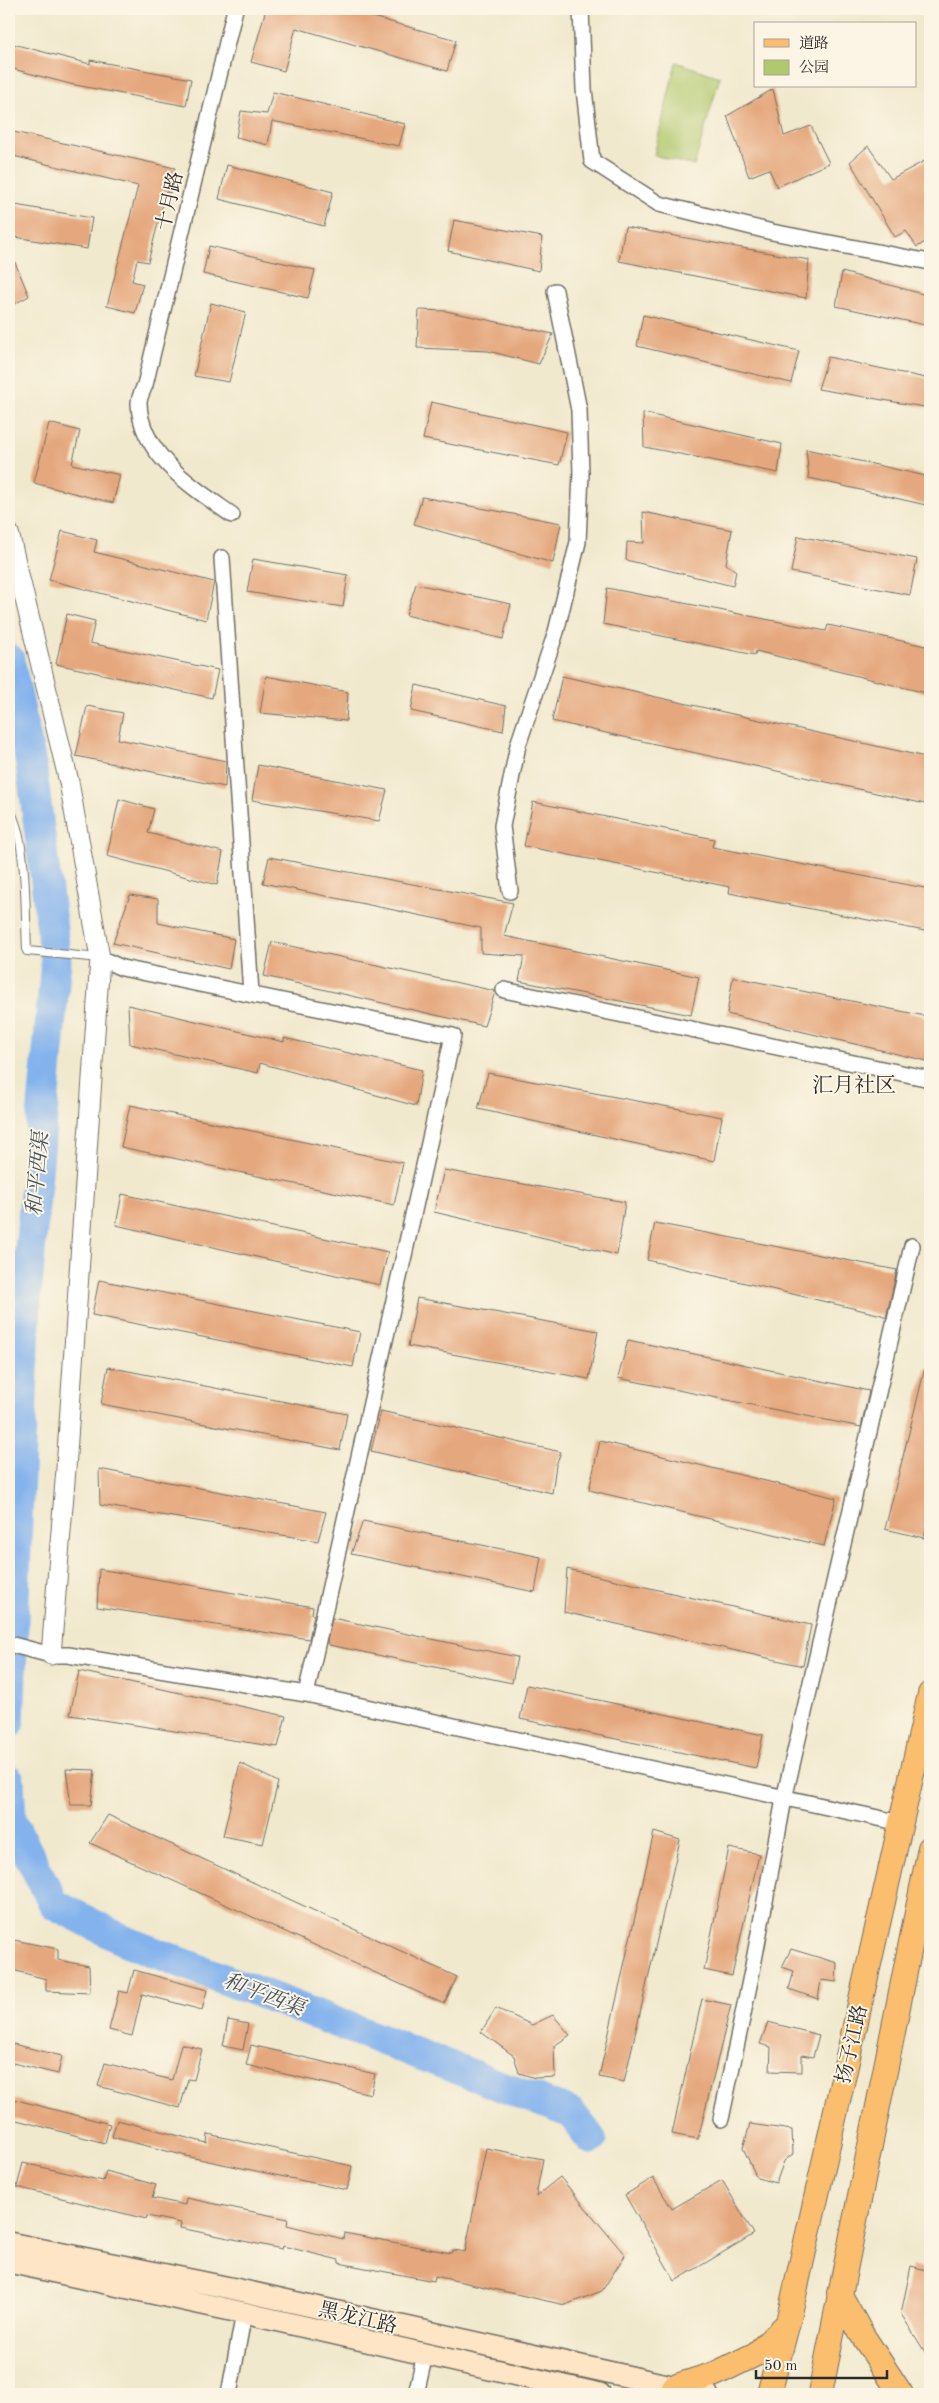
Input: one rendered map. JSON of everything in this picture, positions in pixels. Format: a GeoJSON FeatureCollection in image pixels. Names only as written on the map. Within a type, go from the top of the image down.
{"type":"FeatureCollection","features":[{"type":"Feature","properties":{"kind":"main road","name":"扬子江路"},"geometry":{"type":"LineString","coordinates":[[768,2394],[788,2322],[930,1694]]}},
{"type":"Feature","properties":{"kind":"main road","name":"扬子江路"},"geometry":{"type":"LineString","coordinates":[[820,2394],[839,2293],[926,1883],[930,1848]]}},
{"type":"Feature","properties":{"kind":"main road","name":"黑龙江路"},"geometry":{"type":"LineString","coordinates":[[9,2243],[235,2289],[707,2394]]}},
{"type":"Feature","properties":{"kind":"main road","name":"黑龙江路"},"geometry":{"type":"LineString","coordinates":[[9,2262],[600,2394]]}},
{"type":"Feature","properties":{"kind":"main road"},"geometry":{"type":"LineString","coordinates":[[839,2293],[861,2333],[901,2394]]}},
{"type":"Feature","properties":{"kind":"main road"},"geometry":{"type":"LineString","coordinates":[[674,2388],[715,2374],[756,2354],[788,2322]]}},
{"type":"Feature","properties":{"kind":"street","name":"十月路"},"geometry":{"type":"LineString","coordinates":[[232,515],[180,477],[146,437],[138,402],[145,385],[235,9]]}},
{"type":"Feature","properties":{"kind":"street"},"geometry":{"type":"LineString","coordinates":[[581,9],[584,89],[592,161],[659,204],[772,232],[930,262]]}},
{"type":"Feature","properties":{"kind":"street"},"geometry":{"type":"LineString","coordinates":[[510,891],[502,826],[514,763],[518,745],[556,632],[578,542],[581,473],[579,410],[555,291]]}},
{"type":"Feature","properties":{"kind":"street"},"geometry":{"type":"LineString","coordinates":[[9,533],[69,782],[99,958],[66,1469],[50,1654]]}},
{"type":"Feature","properties":{"kind":"street"},"geometry":{"type":"LineString","coordinates":[[222,558],[251,993]]}},
{"type":"Feature","properties":{"kind":"street"},"geometry":{"type":"LineString","coordinates":[[99,958],[122,968],[453,1036],[306,1694]]}},
{"type":"Feature","properties":{"kind":"street"},"geometry":{"type":"LineString","coordinates":[[504,990],[930,1079]]}},
{"type":"Feature","properties":{"kind":"street"},"geometry":{"type":"LineString","coordinates":[[721,2119],[752,1970],[784,1798],[912,1246]]}},
{"type":"Feature","properties":{"kind":"street"},"geometry":{"type":"LineString","coordinates":[[9,1644],[50,1654],[68,1655],[306,1694],[902,1823]]}},
{"type":"Feature","properties":{"kind":"street"},"geometry":{"type":"LineString","coordinates":[[229,2394],[244,2313]]}},
{"type":"Feature","properties":{"kind":"street"},"geometry":{"type":"LineString","coordinates":[[416,2394],[425,2354]]}},
{"type":"Feature","properties":{"kind":"lane"},"geometry":{"type":"LineString","coordinates":[[9,809],[15,819],[21,851],[27,951],[99,958]]}},
{"type":"Feature","properties":{"kind":"shaded area"},"geometry":{"type":"Polygon","coordinates":[[[9,699],[19,748],[9,751],[9,699]]]}},
{"type":"Feature","properties":{"kind":"green space"},"geometry":{"type":"Polygon","coordinates":[[[676,62],[720,77],[694,166],[654,155],[676,62]]]}},
{"type":"Feature","properties":{"kind":"building"},"geometry":{"type":"Polygon","coordinates":[[[266,9],[344,9],[456,40],[447,71],[296,28],[284,71],[251,62],[266,9]]]}},
{"type":"Feature","properties":{"kind":"building"},"geometry":{"type":"Polygon","coordinates":[[[9,43],[90,64],[90,60],[191,79],[186,106],[70,84],[9,68],[9,43]]]}},
{"type":"Feature","properties":{"kind":"building"},"geometry":{"type":"Polygon","coordinates":[[[773,89],[784,136],[811,126],[829,163],[777,187],[769,169],[749,177],[727,116],[773,89]]]}},
{"type":"Feature","properties":{"kind":"building"},"geometry":{"type":"Polygon","coordinates":[[[273,92],[405,124],[399,146],[272,121],[268,145],[236,137],[241,111],[267,114],[273,92]]]}},
{"type":"Feature","properties":{"kind":"building"},"geometry":{"type":"Polygon","coordinates":[[[9,131],[175,168],[170,193],[166,192],[148,262],[137,260],[132,281],[143,284],[135,313],[107,306],[138,186],[9,155],[9,131]]]}},
{"type":"Feature","properties":{"kind":"building"},"geometry":{"type":"Polygon","coordinates":[[[868,146],[891,179],[930,158],[930,239],[917,247],[906,231],[895,237],[850,162],[868,146]]]}},
{"type":"Feature","properties":{"kind":"building"},"geometry":{"type":"Polygon","coordinates":[[[227,165],[333,192],[324,226],[219,199],[227,165]]]}},
{"type":"Feature","properties":{"kind":"building"},"geometry":{"type":"Polygon","coordinates":[[[9,204],[92,218],[87,249],[9,236],[9,204]]]}},
{"type":"Feature","properties":{"kind":"building"},"geometry":{"type":"Polygon","coordinates":[[[454,220],[542,237],[539,271],[448,251],[454,220]]]}},
{"type":"Feature","properties":{"kind":"building"},"geometry":{"type":"Polygon","coordinates":[[[625,227],[809,260],[806,298],[619,261],[625,227]]]}},
{"type":"Feature","properties":{"kind":"building"},"geometry":{"type":"Polygon","coordinates":[[[209,246],[315,270],[308,298],[203,274],[209,246]]]}},
{"type":"Feature","properties":{"kind":"building"},"geometry":{"type":"Polygon","coordinates":[[[9,248],[29,296],[9,307],[9,248]]]}},
{"type":"Feature","properties":{"kind":"building"},"geometry":{"type":"Polygon","coordinates":[[[842,272],[930,296],[930,326],[836,306],[842,272]]]}},
{"type":"Feature","properties":{"kind":"building"},"geometry":{"type":"Polygon","coordinates":[[[211,303],[246,312],[229,382],[194,376],[211,303]]]}},
{"type":"Feature","properties":{"kind":"building"},"geometry":{"type":"Polygon","coordinates":[[[419,310],[446,311],[553,334],[539,364],[488,351],[417,348],[419,310]]]}},
{"type":"Feature","properties":{"kind":"building"},"geometry":{"type":"Polygon","coordinates":[[[643,315],[799,351],[791,383],[637,346],[643,315]]]}},
{"type":"Feature","properties":{"kind":"building"},"geometry":{"type":"Polygon","coordinates":[[[828,357],[930,379],[930,408],[818,389],[828,357]]]}},
{"type":"Feature","properties":{"kind":"building"},"geometry":{"type":"Polygon","coordinates":[[[431,402],[567,432],[559,465],[423,439],[431,402]]]}},
{"type":"Feature","properties":{"kind":"building"},"geometry":{"type":"Polygon","coordinates":[[[643,413],[782,444],[778,473],[644,447],[643,413]]]}},
{"type":"Feature","properties":{"kind":"building"},"geometry":{"type":"Polygon","coordinates":[[[49,423],[80,431],[72,464],[120,475],[113,503],[34,483],[49,423]]]}},
{"type":"Feature","properties":{"kind":"building"},"geometry":{"type":"Polygon","coordinates":[[[806,449],[930,477],[930,506],[809,478],[806,449]]]}},
{"type":"Feature","properties":{"kind":"building"},"geometry":{"type":"Polygon","coordinates":[[[422,497],[561,523],[553,563],[414,524],[422,497]]]}},
{"type":"Feature","properties":{"kind":"building"},"geometry":{"type":"Polygon","coordinates":[[[643,512],[732,530],[726,564],[736,571],[733,586],[626,560],[627,542],[644,543],[643,512]]]}},
{"type":"Feature","properties":{"kind":"building"},"geometry":{"type":"Polygon","coordinates":[[[62,531],[97,540],[94,552],[214,582],[206,620],[49,580],[62,531]]]}},
{"type":"Feature","properties":{"kind":"building"},"geometry":{"type":"Polygon","coordinates":[[[798,536],[917,559],[910,595],[791,572],[798,536]]]}},
{"type":"Feature","properties":{"kind":"building"},"geometry":{"type":"Polygon","coordinates":[[[253,559],[348,575],[343,607],[247,592],[253,559]]]}},
{"type":"Feature","properties":{"kind":"building"},"geometry":{"type":"Polygon","coordinates":[[[416,584],[511,604],[503,639],[406,615],[416,584]]]}},
{"type":"Feature","properties":{"kind":"building"},"geometry":{"type":"Polygon","coordinates":[[[607,588],[826,631],[828,625],[930,647],[930,694],[756,651],[755,655],[603,624],[607,588]]]}},
{"type":"Feature","properties":{"kind":"building"},"geometry":{"type":"Polygon","coordinates":[[[67,614],[95,621],[90,643],[218,670],[212,698],[56,664],[67,614]]]}},
{"type":"Feature","properties":{"kind":"building"},"geometry":{"type":"Polygon","coordinates":[[[266,676],[348,692],[346,721],[260,713],[266,676]]]}},
{"type":"Feature","properties":{"kind":"building"},"geometry":{"type":"Polygon","coordinates":[[[562,676],[930,758],[930,805],[552,721],[562,676]]]}},
{"type":"Feature","properties":{"kind":"building"},"geometry":{"type":"Polygon","coordinates":[[[416,685],[506,706],[503,731],[411,711],[416,685]]]}},
{"type":"Feature","properties":{"kind":"building"},"geometry":{"type":"Polygon","coordinates":[[[87,706],[123,713],[118,739],[226,761],[225,787],[76,756],[87,706]]]}},
{"type":"Feature","properties":{"kind":"building"},"geometry":{"type":"Polygon","coordinates":[[[258,765],[387,790],[379,821],[252,800],[258,765]]]}},
{"type":"Feature","properties":{"kind":"building"},"geometry":{"type":"Polygon","coordinates":[[[119,799],[154,809],[148,833],[223,852],[217,885],[107,856],[119,799]]]}},
{"type":"Feature","properties":{"kind":"building"},"geometry":{"type":"Polygon","coordinates":[[[533,802],[714,839],[712,847],[930,889],[930,932],[729,893],[730,887],[524,846],[533,802]]]}},
{"type":"Feature","properties":{"kind":"building"},"geometry":{"type":"Polygon","coordinates":[[[269,857],[513,903],[504,936],[699,977],[691,1015],[519,981],[524,956],[481,953],[481,928],[263,883],[269,857]]]}},
{"type":"Feature","properties":{"kind":"building"},"geometry":{"type":"Polygon","coordinates":[[[130,895],[158,899],[158,923],[234,939],[229,969],[113,943],[130,895]]]}},
{"type":"Feature","properties":{"kind":"building"},"geometry":{"type":"Polygon","coordinates":[[[272,942],[495,992],[484,1026],[264,976],[272,942]]]}},
{"type":"Feature","properties":{"kind":"building"},"geometry":{"type":"Polygon","coordinates":[[[733,977],[930,1017],[927,1061],[727,1014],[733,977]]]}},
{"type":"Feature","properties":{"kind":"building"},"geometry":{"type":"Polygon","coordinates":[[[128,1005],[284,1042],[284,1038],[422,1070],[416,1106],[260,1063],[258,1073],[130,1044],[128,1005]]]}},
{"type":"Feature","properties":{"kind":"building"},"geometry":{"type":"Polygon","coordinates":[[[488,1073],[722,1117],[714,1161],[478,1109],[488,1073]]]}},
{"type":"Feature","properties":{"kind":"building"},"geometry":{"type":"Polygon","coordinates":[[[130,1105],[403,1163],[394,1205],[121,1147],[130,1105]]]}},
{"type":"Feature","properties":{"kind":"building"},"geometry":{"type":"Polygon","coordinates":[[[444,1170],[625,1202],[617,1255],[434,1212],[444,1170]]]}},
{"type":"Feature","properties":{"kind":"building"},"geometry":{"type":"Polygon","coordinates":[[[122,1194],[388,1252],[380,1285],[116,1225],[122,1194]]]}},
{"type":"Feature","properties":{"kind":"building"},"geometry":{"type":"Polygon","coordinates":[[[655,1223],[897,1270],[886,1318],[882,1315],[647,1260],[655,1223]]]}},
{"type":"Feature","properties":{"kind":"building"},"geometry":{"type":"Polygon","coordinates":[[[99,1280],[360,1332],[353,1367],[92,1315],[99,1280]]]}},
{"type":"Feature","properties":{"kind":"building"},"geometry":{"type":"Polygon","coordinates":[[[417,1298],[598,1331],[589,1379],[408,1346],[417,1298]]]}},
{"type":"Feature","properties":{"kind":"building"},"geometry":{"type":"Polygon","coordinates":[[[628,1340],[869,1391],[861,1427],[618,1378],[628,1340]]]}},
{"type":"Feature","properties":{"kind":"building"},"geometry":{"type":"Polygon","coordinates":[[[108,1367],[347,1414],[340,1450],[101,1404],[108,1367]]]}},
{"type":"Feature","properties":{"kind":"building"},"geometry":{"type":"Polygon","coordinates":[[[925,1368],[930,1368],[930,1512],[924,1538],[885,1529],[925,1368]]]}},
{"type":"Feature","properties":{"kind":"building"},"geometry":{"type":"Polygon","coordinates":[[[381,1411],[561,1452],[556,1465],[552,1493],[371,1451],[381,1411]]]}},
{"type":"Feature","properties":{"kind":"building"},"geometry":{"type":"Polygon","coordinates":[[[600,1441],[836,1498],[824,1546],[589,1490],[600,1441]]]}},
{"type":"Feature","properties":{"kind":"building"},"geometry":{"type":"Polygon","coordinates":[[[99,1469],[326,1512],[318,1541],[100,1505],[99,1469]]]}},
{"type":"Feature","properties":{"kind":"building"},"geometry":{"type":"Polygon","coordinates":[[[363,1521],[541,1557],[535,1592],[351,1554],[363,1521]]]}},
{"type":"Feature","properties":{"kind":"building"},"geometry":{"type":"Polygon","coordinates":[[[99,1569],[313,1607],[312,1614],[314,1615],[309,1639],[97,1607],[99,1569]]]}},
{"type":"Feature","properties":{"kind":"building"},"geometry":{"type":"Polygon","coordinates":[[[567,1569],[811,1625],[803,1666],[564,1612],[567,1569]]]}},
{"type":"Feature","properties":{"kind":"building"},"geometry":{"type":"Polygon","coordinates":[[[332,1618],[517,1657],[512,1683],[329,1645],[327,1642],[332,1618]]]}},
{"type":"Feature","properties":{"kind":"building"},"geometry":{"type":"Polygon","coordinates":[[[79,1671],[286,1716],[278,1747],[70,1715],[79,1671]]]}},
{"type":"Feature","properties":{"kind":"building"},"geometry":{"type":"Polygon","coordinates":[[[527,1685],[763,1735],[756,1768],[520,1719],[527,1685]]]}},
{"type":"Feature","properties":{"kind":"building"},"geometry":{"type":"Polygon","coordinates":[[[240,1763],[278,1782],[263,1844],[223,1836],[240,1763]]]}},
{"type":"Feature","properties":{"kind":"building"},"geometry":{"type":"Polygon","coordinates":[[[66,1769],[95,1770],[91,1805],[71,1805],[66,1769]]]}},
{"type":"Feature","properties":{"kind":"building"},"geometry":{"type":"Polygon","coordinates":[[[108,1815],[457,1977],[444,2004],[90,1843],[108,1815]]]}},
{"type":"Feature","properties":{"kind":"building"},"geometry":{"type":"Polygon","coordinates":[[[654,1832],[680,1840],[624,2082],[599,2077],[654,1832]]]}},
{"type":"Feature","properties":{"kind":"building"},"geometry":{"type":"Polygon","coordinates":[[[729,1848],[759,1854],[732,1976],[704,1970],[729,1848]]]}},
{"type":"Feature","properties":{"kind":"building"},"geometry":{"type":"Polygon","coordinates":[[[9,1939],[58,1949],[58,1960],[89,1966],[90,1993],[46,1991],[46,1979],[9,1969],[9,1939]]]}},
{"type":"Feature","properties":{"kind":"building"},"geometry":{"type":"Polygon","coordinates":[[[791,1949],[837,1963],[836,1982],[821,1980],[818,1999],[789,1989],[794,1971],[782,1967],[791,1949]]]}},
{"type":"Feature","properties":{"kind":"building"},"geometry":{"type":"Polygon","coordinates":[[[134,1970],[207,1990],[202,2010],[142,1994],[132,2036],[109,2030],[119,1991],[128,1993],[134,1970]]]}},
{"type":"Feature","properties":{"kind":"building"},"geometry":{"type":"Polygon","coordinates":[[[702,1999],[731,2005],[698,2139],[672,2134],[702,1999]]]}},
{"type":"Feature","properties":{"kind":"building"},"geometry":{"type":"Polygon","coordinates":[[[496,2008],[532,2025],[553,2015],[570,2035],[554,2046],[555,2077],[535,2078],[519,2073],[514,2056],[481,2032],[496,2008]]]}},
{"type":"Feature","properties":{"kind":"building"},"geometry":{"type":"Polygon","coordinates":[[[228,2020],[248,2024],[243,2050],[223,2046],[228,2020]]]}},
{"type":"Feature","properties":{"kind":"building"},"geometry":{"type":"Polygon","coordinates":[[[768,2022],[819,2035],[813,2057],[802,2055],[802,2072],[770,2071],[771,2047],[760,2044],[768,2022]]]}},
{"type":"Feature","properties":{"kind":"building"},"geometry":{"type":"Polygon","coordinates":[[[9,2043],[62,2056],[58,2074],[9,2062],[9,2043]]]}},
{"type":"Feature","properties":{"kind":"building"},"geometry":{"type":"Polygon","coordinates":[[[181,2044],[202,2049],[194,2080],[188,2079],[180,2108],[98,2086],[105,2063],[172,2080],[181,2044]]]}},
{"type":"Feature","properties":{"kind":"building"},"geometry":{"type":"Polygon","coordinates":[[[251,2045],[375,2074],[371,2094],[246,2065],[251,2045]]]}},
{"type":"Feature","properties":{"kind":"building"},"geometry":{"type":"Polygon","coordinates":[[[9,2098],[110,2124],[105,2143],[9,2118],[9,2098]]]}},
{"type":"Feature","properties":{"kind":"building"},"geometry":{"type":"Polygon","coordinates":[[[117,2120],[207,2143],[208,2134],[352,2166],[347,2190],[194,2158],[112,2137],[117,2120]]]}},
{"type":"Feature","properties":{"kind":"building"},"geometry":{"type":"Polygon","coordinates":[[[750,2124],[792,2130],[793,2154],[784,2161],[776,2183],[757,2178],[743,2148],[750,2124]]]}},
{"type":"Feature","properties":{"kind":"building"},"geometry":{"type":"Polygon","coordinates":[[[486,2148],[543,2159],[536,2196],[560,2177],[625,2255],[602,2291],[565,2305],[435,2276],[434,2281],[339,2263],[339,2260],[283,2246],[282,2249],[180,2228],[181,2223],[147,2216],[146,2219],[17,2187],[23,2163],[103,2181],[106,2171],[156,2185],[152,2198],[185,2205],[186,2198],[288,2219],[287,2225],[343,2239],[344,2233],[451,2253],[453,2250],[465,2252],[486,2148]]]}},
{"type":"Feature","properties":{"kind":"building"},"geometry":{"type":"Polygon","coordinates":[[[653,2178],[672,2209],[722,2180],[754,2234],[675,2281],[625,2195],[653,2178]]]}},
{"type":"Feature","properties":{"kind":"building"},"geometry":{"type":"Polygon","coordinates":[[[911,2266],[930,2271],[930,2360],[901,2314],[911,2266]]]}},
{"type":"Feature","properties":{"kind":"waterway","name":"和平西渠"},"geometry":{"type":"LineString","coordinates":[[9,659],[31,764],[56,961],[26,1296],[9,1724]]}},
{"type":"Feature","properties":{"kind":"waterway","name":"和平西渠"},"geometry":{"type":"LineString","coordinates":[[9,1780],[11,1820],[54,1904],[123,1940],[571,2113],[591,2139]]}},
{"type":"Feature","properties":{"kind":"district","name":"汇月社区"},"geometry":{"type":"Point","coordinates":[854,1085]}}]}
